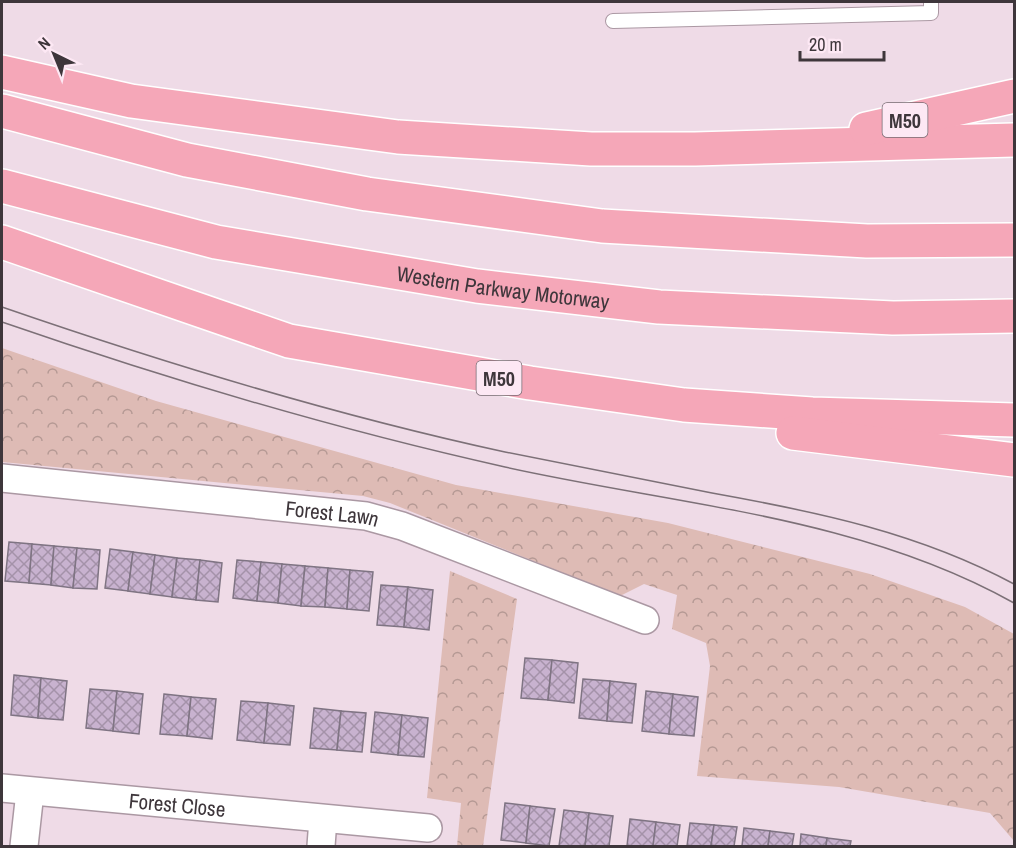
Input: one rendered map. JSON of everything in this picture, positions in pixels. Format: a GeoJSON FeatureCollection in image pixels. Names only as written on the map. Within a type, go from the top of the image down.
{"type":"FeatureCollection","features":[{"type":"Feature","properties":{"kind":"highway","name":"M50"},"geometry":{"type":"LineString","coordinates":[[2,72],[131,101],[249,119],[398,137],[591,149],[695,149],[796,144],[1014,140]]}},
{"type":"Feature","properties":{"kind":"highway","name":"M50"},"geometry":{"type":"LineString","coordinates":[[796,144],[1014,96]]}},
{"type":"Feature","properties":{"kind":"highway"},"geometry":{"type":"LineString","coordinates":[[2,111],[187,160],[367,194],[602,226],[867,241],[1014,240]]}},
{"type":"Feature","properties":{"kind":"highway","name":"Western Parkway Motorway"},"geometry":{"type":"LineString","coordinates":[[2,186],[216,242],[477,286],[659,307],[893,318],[1014,316]]}},
{"type":"Feature","properties":{"kind":"highway","name":"M50"},"geometry":{"type":"LineString","coordinates":[[2,242],[290,341],[511,396],[1014,460]]}},
{"type":"Feature","properties":{"kind":"highway","name":"M50"},"geometry":{"type":"LineString","coordinates":[[290,341],[530,383],[684,405],[812,414],[1014,420]]}},
{"type":"Feature","properties":{"kind":"street","name":"Forest Lawn"},"geometry":{"type":"LineString","coordinates":[[2,478],[366,516],[402,526],[645,620]]}},
{"type":"Feature","properties":{"kind":"street","name":"Forest Close"},"geometry":{"type":"LineString","coordinates":[[2,788],[428,828]]}},
{"type":"Feature","properties":{"kind":"street"},"geometry":{"type":"LineString","coordinates":[[24,846],[30,792]]}},
{"type":"Feature","properties":{"kind":"street"},"geometry":{"type":"LineString","coordinates":[[321,846],[323,819]]}},
{"type":"Feature","properties":{"kind":"lane"},"geometry":{"type":"LineString","coordinates":[[613,21],[931,14],[931,2]]}},
{"type":"Feature","properties":{"kind":"green space"},"geometry":{"type":"Polygon","coordinates":[[[2,348],[156,401],[456,485],[668,523],[870,574],[965,607],[1014,634],[1014,841],[990,813],[839,787],[697,776],[710,666],[706,643],[672,629],[677,595],[644,584],[620,596],[390,503],[363,496],[2,462],[2,348]]]}},
{"type":"Feature","properties":{"kind":"green space"},"geometry":{"type":"Polygon","coordinates":[[[450,571],[517,599],[483,846],[457,846],[461,803],[427,798],[450,571]]]}},
{"type":"Feature","properties":{"kind":"building"},"geometry":{"type":"Polygon","coordinates":[[[9,542],[32,544],[29,583],[5,581],[9,542]]]}},
{"type":"Feature","properties":{"kind":"building"},"geometry":{"type":"Polygon","coordinates":[[[32,544],[54,546],[51,585],[29,583],[32,544]]]}},
{"type":"Feature","properties":{"kind":"building"},"geometry":{"type":"Polygon","coordinates":[[[54,546],[77,548],[73,588],[51,585],[54,546]]]}},
{"type":"Feature","properties":{"kind":"building"},"geometry":{"type":"Polygon","coordinates":[[[77,548],[100,550],[97,589],[73,588],[77,548]]]}},
{"type":"Feature","properties":{"kind":"building"},"geometry":{"type":"Polygon","coordinates":[[[110,549],[133,552],[128,591],[105,588],[110,549]]]}},
{"type":"Feature","properties":{"kind":"building"},"geometry":{"type":"Polygon","coordinates":[[[133,552],[155,555],[150,594],[128,591],[133,552]]]}},
{"type":"Feature","properties":{"kind":"building"},"geometry":{"type":"Polygon","coordinates":[[[155,555],[177,558],[172,597],[150,594],[155,555]]]}},
{"type":"Feature","properties":{"kind":"building"},"geometry":{"type":"Polygon","coordinates":[[[177,558],[200,560],[196,600],[172,597],[177,558]]]}},
{"type":"Feature","properties":{"kind":"building"},"geometry":{"type":"Polygon","coordinates":[[[200,560],[222,563],[218,602],[196,600],[200,560]]]}},
{"type":"Feature","properties":{"kind":"building"},"geometry":{"type":"Polygon","coordinates":[[[237,560],[261,562],[257,601],[233,598],[237,560]]]}},
{"type":"Feature","properties":{"kind":"building"},"geometry":{"type":"Polygon","coordinates":[[[261,562],[282,564],[278,603],[257,601],[261,562]]]}},
{"type":"Feature","properties":{"kind":"building"},"geometry":{"type":"Polygon","coordinates":[[[282,564],[305,566],[301,606],[278,603],[282,564]]]}},
{"type":"Feature","properties":{"kind":"building"},"geometry":{"type":"Polygon","coordinates":[[[305,566],[328,568],[325,607],[301,606],[305,566]]]}},
{"type":"Feature","properties":{"kind":"building"},"geometry":{"type":"Polygon","coordinates":[[[328,568],[350,570],[347,609],[325,607],[328,568]]]}},
{"type":"Feature","properties":{"kind":"building"},"geometry":{"type":"Polygon","coordinates":[[[350,570],[373,572],[369,611],[347,609],[350,570]]]}},
{"type":"Feature","properties":{"kind":"building"},"geometry":{"type":"Polygon","coordinates":[[[381,585],[408,587],[404,627],[377,625],[381,585]]]}},
{"type":"Feature","properties":{"kind":"building"},"geometry":{"type":"Polygon","coordinates":[[[408,587],[433,590],[429,630],[404,627],[408,587]]]}},
{"type":"Feature","properties":{"kind":"building"},"geometry":{"type":"Polygon","coordinates":[[[525,658],[552,660],[548,700],[521,698],[525,658]]]}},
{"type":"Feature","properties":{"kind":"building"},"geometry":{"type":"Polygon","coordinates":[[[552,660],[578,663],[574,703],[548,700],[552,660]]]}},
{"type":"Feature","properties":{"kind":"building"},"geometry":{"type":"Polygon","coordinates":[[[14,675],[41,678],[38,718],[11,715],[14,675]]]}},
{"type":"Feature","properties":{"kind":"building"},"geometry":{"type":"Polygon","coordinates":[[[41,678],[67,681],[63,720],[38,718],[41,678]]]}},
{"type":"Feature","properties":{"kind":"building"},"geometry":{"type":"Polygon","coordinates":[[[583,679],[610,681],[607,721],[579,718],[583,679]]]}},
{"type":"Feature","properties":{"kind":"building"},"geometry":{"type":"Polygon","coordinates":[[[610,681],[636,684],[632,723],[607,721],[610,681]]]}},
{"type":"Feature","properties":{"kind":"building"},"geometry":{"type":"Polygon","coordinates":[[[90,689],[117,691],[113,731],[86,728],[90,689]]]}},
{"type":"Feature","properties":{"kind":"building"},"geometry":{"type":"Polygon","coordinates":[[[117,691],[143,694],[139,734],[113,731],[117,691]]]}},
{"type":"Feature","properties":{"kind":"building"},"geometry":{"type":"Polygon","coordinates":[[[646,691],[673,694],[669,734],[642,731],[646,691]]]}},
{"type":"Feature","properties":{"kind":"building"},"geometry":{"type":"Polygon","coordinates":[[[164,694],[191,697],[187,736],[160,734],[164,694]]]}},
{"type":"Feature","properties":{"kind":"building"},"geometry":{"type":"Polygon","coordinates":[[[673,694],[698,697],[694,736],[669,734],[673,694]]]}},
{"type":"Feature","properties":{"kind":"building"},"geometry":{"type":"Polygon","coordinates":[[[191,697],[216,699],[212,739],[187,736],[191,697]]]}},
{"type":"Feature","properties":{"kind":"building"},"geometry":{"type":"Polygon","coordinates":[[[241,701],[268,703],[264,743],[237,740],[241,701]]]}},
{"type":"Feature","properties":{"kind":"building"},"geometry":{"type":"Polygon","coordinates":[[[268,703],[294,706],[290,745],[264,743],[268,703]]]}},
{"type":"Feature","properties":{"kind":"building"},"geometry":{"type":"Polygon","coordinates":[[[314,708],[341,711],[337,750],[310,748],[314,708]]]}},
{"type":"Feature","properties":{"kind":"building"},"geometry":{"type":"Polygon","coordinates":[[[341,711],[366,713],[362,752],[337,750],[341,711]]]}},
{"type":"Feature","properties":{"kind":"building"},"geometry":{"type":"Polygon","coordinates":[[[375,712],[402,715],[398,755],[371,752],[375,712]]]}},
{"type":"Feature","properties":{"kind":"building"},"geometry":{"type":"Polygon","coordinates":[[[402,715],[428,718],[424,757],[398,755],[402,715]]]}},
{"type":"Feature","properties":{"kind":"building"},"geometry":{"type":"Polygon","coordinates":[[[505,803],[530,806],[526,843],[501,840],[505,803]]]}},
{"type":"Feature","properties":{"kind":"building"},"geometry":{"type":"Polygon","coordinates":[[[530,806],[555,809],[549,846],[526,843],[530,806]]]}},
{"type":"Feature","properties":{"kind":"building"},"geometry":{"type":"Polygon","coordinates":[[[564,810],[589,813],[585,846],[559,846],[564,810]]]}},
{"type":"Feature","properties":{"kind":"building"},"geometry":{"type":"Polygon","coordinates":[[[589,813],[613,816],[609,846],[585,846],[589,813]]]}},
{"type":"Feature","properties":{"kind":"building"},"geometry":{"type":"Polygon","coordinates":[[[630,819],[656,822],[653,846],[627,846],[630,819]]]}},
{"type":"Feature","properties":{"kind":"building"},"geometry":{"type":"Polygon","coordinates":[[[656,822],[680,825],[677,846],[653,846],[656,822]]]}},
{"type":"Feature","properties":{"kind":"building"},"geometry":{"type":"Polygon","coordinates":[[[690,823],[714,825],[711,846],[687,846],[690,823]]]}},
{"type":"Feature","properties":{"kind":"building"},"geometry":{"type":"Polygon","coordinates":[[[714,825],[737,827],[734,846],[711,846],[714,825]]]}},
{"type":"Feature","properties":{"kind":"building"},"geometry":{"type":"Polygon","coordinates":[[[744,828],[770,831],[768,846],[742,846],[744,828]]]}},
{"type":"Feature","properties":{"kind":"building"},"geometry":{"type":"Polygon","coordinates":[[[770,831],[794,834],[792,846],[768,846],[770,831]]]}},
{"type":"Feature","properties":{"kind":"building"},"geometry":{"type":"Polygon","coordinates":[[[801,834],[827,838],[826,846],[800,846],[801,834]]]}},
{"type":"Feature","properties":{"kind":"building"},"geometry":{"type":"Polygon","coordinates":[[[827,838],[851,841],[850,846],[826,846],[827,838]]]}},
{"type":"Feature","properties":{"kind":"tram line"},"geometry":{"type":"LineString","coordinates":[[2,307],[189,368],[377,422],[505,452],[791,508],[867,527],[942,551],[1014,584]]}},
{"type":"Feature","properties":{"kind":"tram line"},"geometry":{"type":"LineString","coordinates":[[2,322],[251,402],[377,436],[505,467],[766,517],[830,532],[893,550],[955,574],[1014,603]]}}]}
